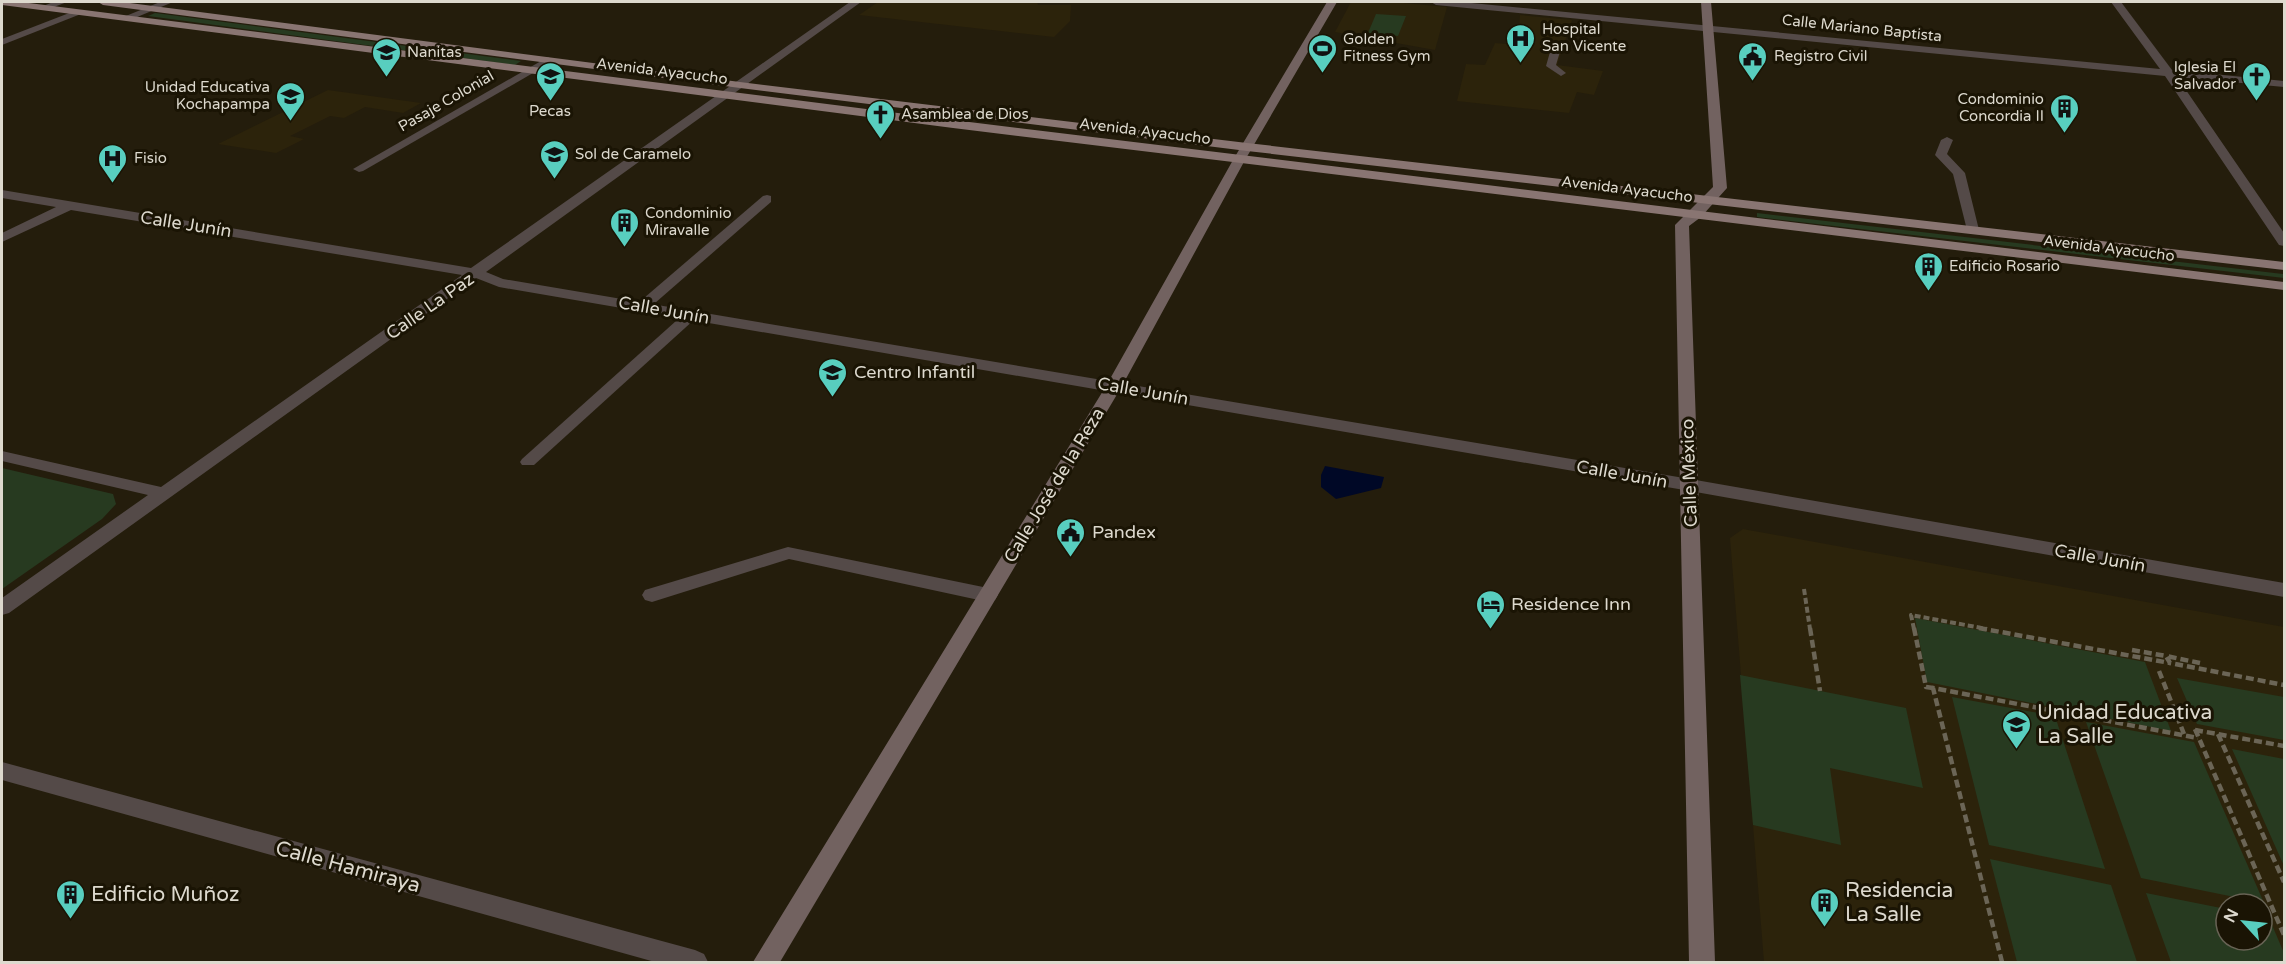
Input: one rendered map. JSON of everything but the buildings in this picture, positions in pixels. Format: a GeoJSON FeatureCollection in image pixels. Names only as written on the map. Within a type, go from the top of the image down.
{"type":"FeatureCollection","features":[{"type":"Feature","properties":{"kind":"main road","name":"Avenida Ayacucho"},"geometry":{"type":"LineString","coordinates":[[2,2],[953,124],[1243,154],[1702,207],[2284,286]]}},
{"type":"Feature","properties":{"kind":"main road","name":"Avenida Ayacucho"},"geometry":{"type":"LineString","coordinates":[[102,2],[965,112],[1243,154]]}},
{"type":"Feature","properties":{"kind":"main road","name":"Calle José de la Reza"},"geometry":{"type":"LineString","coordinates":[[766,963],[1114,386],[1243,154],[1332,2]]}},
{"type":"Feature","properties":{"kind":"main road","name":"Calle México"},"geometry":{"type":"LineString","coordinates":[[1702,963],[1682,225],[1720,188],[1706,2]]}},
{"type":"Feature","properties":{"kind":"main road"},"geometry":{"type":"LineString","coordinates":[[351,47],[373,37]]}},
{"type":"Feature","properties":{"kind":"main road"},"geometry":{"type":"LineString","coordinates":[[953,124],[965,112]]}},
{"type":"Feature","properties":{"kind":"main road","name":"Avenida Ayacucho"},"geometry":{"type":"LineString","coordinates":[[1702,207],[1973,230],[2284,266]]}},
{"type":"Feature","properties":{"kind":"street"},"geometry":{"type":"LineString","coordinates":[[46,7],[62,2]]}},
{"type":"Feature","properties":{"kind":"street"},"geometry":{"type":"LineString","coordinates":[[126,18],[168,2]]}},
{"type":"Feature","properties":{"kind":"street","name":"Calle La Paz"},"geometry":{"type":"LineString","coordinates":[[2,608],[856,2]]}},
{"type":"Feature","properties":{"kind":"street","name":"Calle Mariano Baptista"},"geometry":{"type":"LineString","coordinates":[[1436,2],[1564,17],[1707,28],[2284,84]]}},
{"type":"Feature","properties":{"kind":"street"},"geometry":{"type":"LineString","coordinates":[[2115,2],[2169,73],[2284,242]]}},
{"type":"Feature","properties":{"kind":"street"},"geometry":{"type":"LineString","coordinates":[[2,42],[81,12]]}},
{"type":"Feature","properties":{"kind":"street","name":"Calle Junín"},"geometry":{"type":"LineString","coordinates":[[2,194],[476,273],[499,283],[1690,485],[2284,590]]}},
{"type":"Feature","properties":{"kind":"street"},"geometry":{"type":"LineString","coordinates":[[2,238],[70,205]]}},
{"type":"Feature","properties":{"kind":"street"},"geometry":{"type":"LineString","coordinates":[[2,456],[164,493]]}},
{"type":"Feature","properties":{"kind":"street"},"geometry":{"type":"LineString","coordinates":[[651,596],[788,554],[988,595]]}},
{"type":"Feature","properties":{"kind":"street","name":"Calle Hamiraya"},"geometry":{"type":"LineString","coordinates":[[2,771],[695,963]]}},
{"type":"Feature","properties":{"kind":"lane"},"geometry":{"type":"LineString","coordinates":[[1557,45],[1551,66],[1561,73]]}},
{"type":"Feature","properties":{"kind":"lane","name":"Pasaje Colonial"},"geometry":{"type":"LineString","coordinates":[[359,169],[548,60]]}},
{"type":"Feature","properties":{"kind":"lane"},"geometry":{"type":"LineString","coordinates":[[1947,140],[1941,155],[1959,173],[1973,230]]}},
{"type":"Feature","properties":{"kind":"lane"},"geometry":{"type":"LineString","coordinates":[[642,307],[768,200]]}},
{"type":"Feature","properties":{"kind":"lane"},"geometry":{"type":"LineString","coordinates":[[528,462],[691,315]]}},
{"type":"Feature","properties":{"kind":"path"},"geometry":{"type":"LineString","coordinates":[[1804,589],[1820,691]]}},
{"type":"Feature","properties":{"kind":"path"},"geometry":{"type":"LineString","coordinates":[[2198,738],[1926,687],[1911,615],[2284,685]]}},
{"type":"Feature","properties":{"kind":"path"},"geometry":{"type":"LineString","coordinates":[[2132,650],[2200,663]]}},
{"type":"Feature","properties":{"kind":"path"},"geometry":{"type":"LineString","coordinates":[[2166,656],[2170,663]]}},
{"type":"Feature","properties":{"kind":"path"},"geometry":{"type":"LineString","coordinates":[[2158,671],[2184,735]]}},
{"type":"Feature","properties":{"kind":"path"},"geometry":{"type":"LineString","coordinates":[[1933,688],[2001,963]]}},
{"type":"Feature","properties":{"kind":"path"},"geometry":{"type":"LineString","coordinates":[[2284,746],[2194,729],[2284,935]]}},
{"type":"Feature","properties":{"kind":"path"},"geometry":{"type":"LineString","coordinates":[[2218,734],[2284,882]]}},
{"type":"Feature","properties":{"kind":"shaded area"},"geometry":{"type":"Polygon","coordinates":[[[878,2],[1037,2],[1038,5],[1071,5],[1070,21],[1054,37],[859,15],[878,2]]]}},
{"type":"Feature","properties":{"kind":"shaded area"},"geometry":{"type":"Polygon","coordinates":[[[1351,2],[1393,2],[1447,7],[1435,50],[1335,32],[1351,2]]]}},
{"type":"Feature","properties":{"kind":"shaded area","name":"Hospital San Vicente"},"geometry":{"type":"Polygon","coordinates":[[[1520,15],[1572,20],[1557,65],[1603,71],[1594,95],[1577,92],[1569,113],[1457,101],[1466,64],[1485,65],[1495,43],[1518,45],[1520,15]]]}},
{"type":"Feature","properties":{"kind":"shaded area","name":"Unidad Educativa Kochapampa"},"geometry":{"type":"Polygon","coordinates":[[[328,90],[421,103],[403,113],[365,107],[344,118],[330,116],[290,136],[304,139],[276,153],[218,144],[328,90]]]}},
{"type":"Feature","properties":{"kind":"shaded area","name":"Unidad Educativa La Salle"},"geometry":{"type":"Polygon","coordinates":[[[1743,529],[2284,627],[2284,962],[1764,962],[1730,538],[1743,529]]]}},
{"type":"Feature","properties":{"kind":"green space"},"geometry":{"type":"Polygon","coordinates":[[[155,13],[521,61],[515,65],[148,16],[155,13]]]}},
{"type":"Feature","properties":{"kind":"green space"},"geometry":{"type":"Polygon","coordinates":[[[1376,14],[1406,16],[1398,36],[1368,33],[1376,14]]]}},
{"type":"Feature","properties":{"kind":"green space"},"geometry":{"type":"Polygon","coordinates":[[[1757,213],[2283,274],[2284,278],[1757,217],[1757,213]]]}},
{"type":"Feature","properties":{"kind":"green space"},"geometry":{"type":"Polygon","coordinates":[[[2,468],[113,494],[116,504],[102,519],[2,589],[2,468]]]}},
{"type":"Feature","properties":{"kind":"green space"},"geometry":{"type":"Polygon","coordinates":[[[1915,618],[2145,662],[2171,731],[1927,682],[1915,618]]]}},
{"type":"Feature","properties":{"kind":"green space"},"geometry":{"type":"Polygon","coordinates":[[[1740,675],[1906,708],[1923,788],[1830,768],[1841,845],[1753,825],[1740,675]]]}},
{"type":"Feature","properties":{"kind":"green space"},"geometry":{"type":"Polygon","coordinates":[[[2177,678],[2284,697],[2284,740],[2197,724],[2177,678]]]}},
{"type":"Feature","properties":{"kind":"green space"},"geometry":{"type":"Polygon","coordinates":[[[1952,697],[2055,716],[2105,869],[1989,845],[1952,697]]]}},
{"type":"Feature","properties":{"kind":"green space"},"geometry":{"type":"Polygon","coordinates":[[[2086,722],[2194,742],[2259,892],[2214,893],[2141,878],[2086,722]]]}},
{"type":"Feature","properties":{"kind":"green space"},"geometry":{"type":"Polygon","coordinates":[[[2232,749],[2284,759],[2284,866],[2232,749]]]}},
{"type":"Feature","properties":{"kind":"green space"},"geometry":{"type":"Polygon","coordinates":[[[1990,859],[2111,885],[2137,962],[2017,962],[1990,859]]]}},
{"type":"Feature","properties":{"kind":"green space"},"geometry":{"type":"Polygon","coordinates":[[[2146,893],[2214,907],[2214,952],[2274,952],[2274,930],[2284,953],[2284,962],[2171,962],[2146,893]]]}},
{"type":"Feature","properties":{"kind":"water"},"geometry":{"type":"Polygon","coordinates":[[[1325,466],[1384,477],[1381,488],[1336,499],[1321,487],[1321,475],[1325,466]]]}},
{"type":"Feature","properties":{"kind":"place","name":"Hospital San Vicente"},"geometry":{"type":"Point","coordinates":[1521,64]}},
{"type":"Feature","properties":{"kind":"place","name":"Golden Fitness Gym"},"geometry":{"type":"Point","coordinates":[1322,74]}},
{"type":"Feature","properties":{"kind":"place","name":"Nanitas"},"geometry":{"type":"Point","coordinates":[386,78]}},
{"type":"Feature","properties":{"kind":"place","name":"Registro Civil"},"geometry":{"type":"Point","coordinates":[1753,82]}},
{"type":"Feature","properties":{"kind":"place","name":"Pecas"},"geometry":{"type":"Point","coordinates":[550,102]}},
{"type":"Feature","properties":{"kind":"place","name":"Iglesia El Salvador"},"geometry":{"type":"Point","coordinates":[2257,102]}},
{"type":"Feature","properties":{"kind":"place","name":"Unidad Educativa Kochapampa"},"geometry":{"type":"Point","coordinates":[291,122]}},
{"type":"Feature","properties":{"kind":"place","name":"Condominio Concordia II"},"geometry":{"type":"Point","coordinates":[2065,134]}},
{"type":"Feature","properties":{"kind":"place","name":"Asamblea de Dios"},"geometry":{"type":"Point","coordinates":[880,140]}},
{"type":"Feature","properties":{"kind":"place","name":"Sol de Caramelo"},"geometry":{"type":"Point","coordinates":[554,180]}},
{"type":"Feature","properties":{"kind":"place","name":"Fisio"},"geometry":{"type":"Point","coordinates":[113,184]}},
{"type":"Feature","properties":{"kind":"place","name":"Condominio Miravalle"},"geometry":{"type":"Point","coordinates":[624,248]}},
{"type":"Feature","properties":{"kind":"place","name":"Edificio Rosario"},"geometry":{"type":"Point","coordinates":[1928,292]}},
{"type":"Feature","properties":{"kind":"place","name":"Centro Infantil"},"geometry":{"type":"Point","coordinates":[833,398]}},
{"type":"Feature","properties":{"kind":"place","name":"Pandex"},"geometry":{"type":"Point","coordinates":[1071,558]}},
{"type":"Feature","properties":{"kind":"place","name":"Residence Inn"},"geometry":{"type":"Point","coordinates":[1490,630]}},
{"type":"Feature","properties":{"kind":"place","name":"Unidad Educativa La Salle"},"geometry":{"type":"Point","coordinates":[2016,750]}},
{"type":"Feature","properties":{"kind":"place","name":"Edificio Muñoz"},"geometry":{"type":"Point","coordinates":[70,920]}},
{"type":"Feature","properties":{"kind":"place","name":"Residencia La Salle"},"geometry":{"type":"Point","coordinates":[1824,928]}}]}
